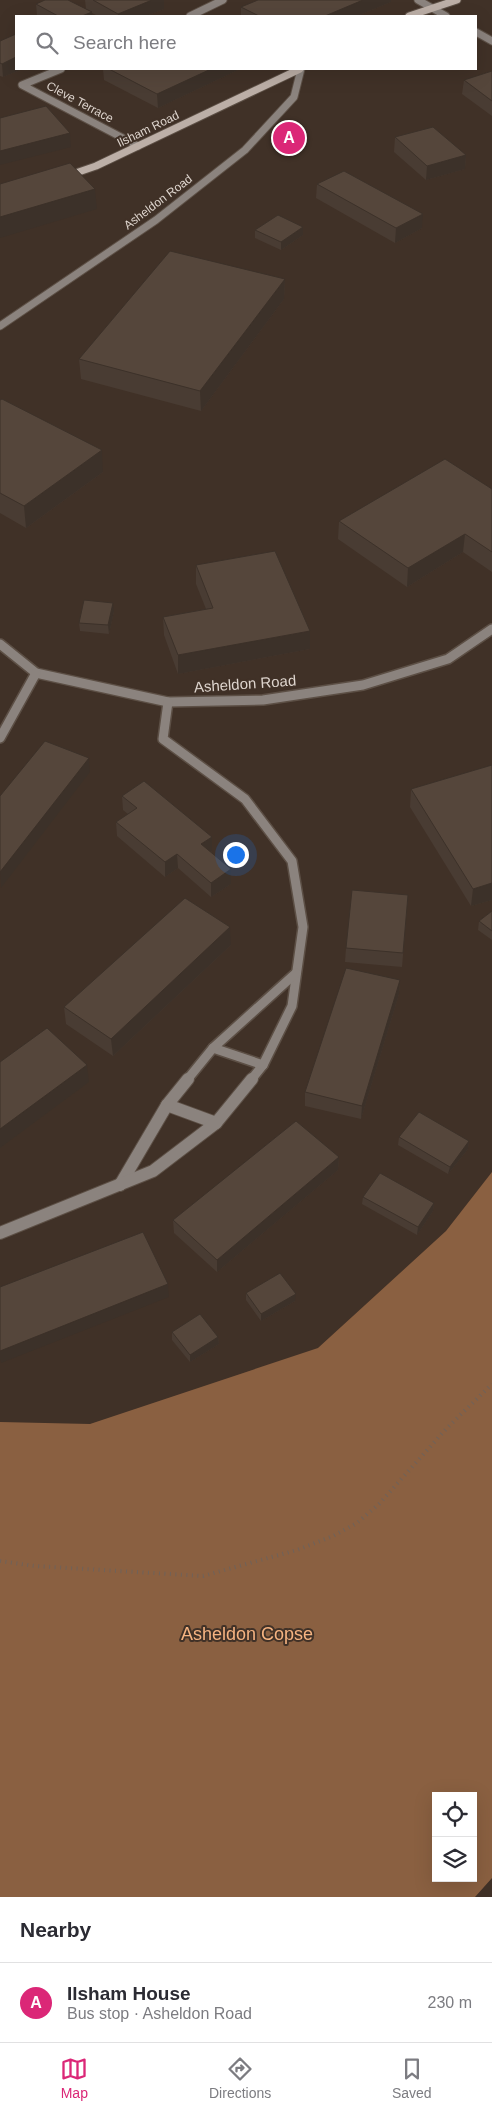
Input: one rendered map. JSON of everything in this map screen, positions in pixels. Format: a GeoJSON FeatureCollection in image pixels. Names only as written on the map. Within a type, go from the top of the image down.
{"type":"FeatureCollection","features":[{"type":"Feature","properties":{"kind":"street"},"geometry":{"type":"LineString","coordinates":[[192,15],[223,0]]}},
{"type":"Feature","properties":{"kind":"street"},"geometry":{"type":"LineString","coordinates":[[418,0],[444,15]]}},
{"type":"Feature","properties":{"kind":"street"},"geometry":{"type":"LineString","coordinates":[[412,15],[457,0]]}},
{"type":"Feature","properties":{"kind":"street"},"geometry":{"type":"LineString","coordinates":[[477,32],[492,40]]}},
{"type":"Feature","properties":{"kind":"street","name":"Cleve Terrace"},"geometry":{"type":"LineString","coordinates":[[59,70],[22,85],[138,146]]}},
{"type":"Feature","properties":{"kind":"street","name":"Ilsham Road"},"geometry":{"type":"LineString","coordinates":[[61,178],[96,166],[299,70]]}},
{"type":"Feature","properties":{"kind":"street","name":"Asheldon Road"},"geometry":{"type":"LineString","coordinates":[[0,326],[156,220],[245,150],[294,97],[301,70]]}},
{"type":"Feature","properties":{"kind":"street","name":"Asheldon Road"},"geometry":{"type":"LineString","coordinates":[[0,644],[36,673],[168,702],[263,700],[363,685],[448,660],[492,629]]}},
{"type":"Feature","properties":{"kind":"street"},"geometry":{"type":"LineString","coordinates":[[2,733],[36,673]]}},
{"type":"Feature","properties":{"kind":"street"},"geometry":{"type":"LineString","coordinates":[[0,1233],[153,1171],[216,1123],[263,1065],[292,1006],[303,926],[292,862],[245,800],[163,739],[168,702]]}},
{"type":"Feature","properties":{"kind":"street"},"geometry":{"type":"LineString","coordinates":[[120,1185],[167,1105],[213,1048],[296,973]]}},
{"type":"Feature","properties":{"kind":"street"},"geometry":{"type":"LineString","coordinates":[[213,1048],[263,1065]]}},
{"type":"Feature","properties":{"kind":"street"},"geometry":{"type":"LineString","coordinates":[[167,1105],[216,1123]]}},
{"type":"Feature","properties":{"kind":"path"},"geometry":{"type":"LineString","coordinates":[[0,1560],[35,1566],[203,1576],[297,1550],[333,1536],[358,1523],[379,1504],[446,1429],[492,1384]]}},
{"type":"Feature","properties":{"kind":"green space","name":"Asheldon Copse"},"geometry":{"type":"Polygon","coordinates":[[[492,1172],[492,1878],[475,1897],[0,1897],[0,1422],[90,1424],[318,1348],[446,1231],[492,1172]]]}},
{"type":"Feature","properties":{"kind":"building"},"geometry":{"type":"Polygon","coordinates":[[[45,0],[68,0],[92,12],[84,15],[56,15],[36,4],[45,0]]]}},
{"type":"Feature","properties":{"kind":"building"},"geometry":{"type":"Polygon","coordinates":[[[93,0],[152,0],[118,14],[93,0]]]}},
{"type":"Feature","properties":{"kind":"building"},"geometry":{"type":"Polygon","coordinates":[[[258,0],[363,0],[327,15],[257,15],[241,7],[258,0]]]}},
{"type":"Feature","properties":{"kind":"building"},"geometry":{"type":"Polygon","coordinates":[[[15,34],[15,58],[2,64],[0,63],[0,41],[15,34]]]}},
{"type":"Feature","properties":{"kind":"building"},"geometry":{"type":"Polygon","coordinates":[[[111,70],[209,70],[157,94],[111,70]]]}},
{"type":"Feature","properties":{"kind":"building"},"geometry":{"type":"Polygon","coordinates":[[[492,71],[492,101],[464,80],[492,71]]]}},
{"type":"Feature","properties":{"kind":"building"},"geometry":{"type":"Polygon","coordinates":[[[46,106],[70,133],[0,151],[0,118],[46,106]]]}},
{"type":"Feature","properties":{"kind":"building"},"geometry":{"type":"Polygon","coordinates":[[[433,127],[466,155],[427,166],[395,137],[433,127]]]}},
{"type":"Feature","properties":{"kind":"building"},"geometry":{"type":"Polygon","coordinates":[[[70,163],[95,189],[0,217],[0,184],[70,163]]]}},
{"type":"Feature","properties":{"kind":"building"},"geometry":{"type":"Polygon","coordinates":[[[344,171],[423,214],[396,228],[317,184],[344,171]]]}},
{"type":"Feature","properties":{"kind":"building"},"geometry":{"type":"Polygon","coordinates":[[[278,215],[303,227],[281,242],[255,230],[278,215]]]}},
{"type":"Feature","properties":{"kind":"building"},"geometry":{"type":"Polygon","coordinates":[[[170,251],[285,279],[200,391],[79,359],[170,251]]]}},
{"type":"Feature","properties":{"kind":"building"},"geometry":{"type":"Polygon","coordinates":[[[2,399],[102,450],[24,506],[0,493],[0,400],[2,399]]]}},
{"type":"Feature","properties":{"kind":"building"},"geometry":{"type":"Polygon","coordinates":[[[445,459],[492,489],[492,552],[465,534],[408,568],[339,521],[445,459]]]}},
{"type":"Feature","properties":{"kind":"building"},"geometry":{"type":"Polygon","coordinates":[[[275,551],[310,631],[178,655],[163,617],[213,608],[196,565],[275,551]]]}},
{"type":"Feature","properties":{"kind":"building"},"geometry":{"type":"Polygon","coordinates":[[[84,600],[113,603],[108,625],[79,623],[84,600]]]}},
{"type":"Feature","properties":{"kind":"building"},"geometry":{"type":"Polygon","coordinates":[[[45,741],[89,758],[0,872],[0,796],[45,741]]]}},
{"type":"Feature","properties":{"kind":"building"},"geometry":{"type":"Polygon","coordinates":[[[492,765],[492,883],[473,889],[411,789],[492,765]]]}},
{"type":"Feature","properties":{"kind":"building"},"geometry":{"type":"Polygon","coordinates":[[[144,781],[212,837],[201,844],[231,869],[211,883],[177,854],[165,862],[116,822],[137,808],[122,796],[144,781]]]}},
{"type":"Feature","properties":{"kind":"building"},"geometry":{"type":"Polygon","coordinates":[[[352,890],[408,895],[403,953],[346,948],[352,890]]]}},
{"type":"Feature","properties":{"kind":"building"},"geometry":{"type":"Polygon","coordinates":[[[185,898],[230,927],[111,1039],[64,1007],[185,898]]]}},
{"type":"Feature","properties":{"kind":"building"},"geometry":{"type":"Polygon","coordinates":[[[492,911],[492,931],[479,921],[492,911]]]}},
{"type":"Feature","properties":{"kind":"building"},"geometry":{"type":"Polygon","coordinates":[[[346,968],[400,980],[362,1106],[305,1092],[346,968]]]}},
{"type":"Feature","properties":{"kind":"building"},"geometry":{"type":"Polygon","coordinates":[[[47,1028],[87,1065],[0,1129],[0,1062],[47,1028]]]}},
{"type":"Feature","properties":{"kind":"building"},"geometry":{"type":"Polygon","coordinates":[[[419,1112],[469,1141],[450,1167],[399,1137],[419,1112]]]}},
{"type":"Feature","properties":{"kind":"building"},"geometry":{"type":"Polygon","coordinates":[[[296,1121],[339,1157],[217,1260],[173,1220],[296,1121]]]}},
{"type":"Feature","properties":{"kind":"building"},"geometry":{"type":"Polygon","coordinates":[[[380,1173],[434,1203],[418,1227],[363,1197],[380,1173]]]}},
{"type":"Feature","properties":{"kind":"building"},"geometry":{"type":"Polygon","coordinates":[[[143,1232],[168,1284],[0,1351],[0,1287],[143,1232]]]}},
{"type":"Feature","properties":{"kind":"building"},"geometry":{"type":"Polygon","coordinates":[[[280,1273],[296,1294],[261,1314],[246,1293],[280,1273]]]}},
{"type":"Feature","properties":{"kind":"building"},"geometry":{"type":"Polygon","coordinates":[[[200,1314],[218,1337],[190,1355],[172,1332],[200,1314]]]}},
{"type":"Feature","properties":{"kind":"place","name":"Ilsham House"},"geometry":{"type":"Point","coordinates":[289,138]}}]}
